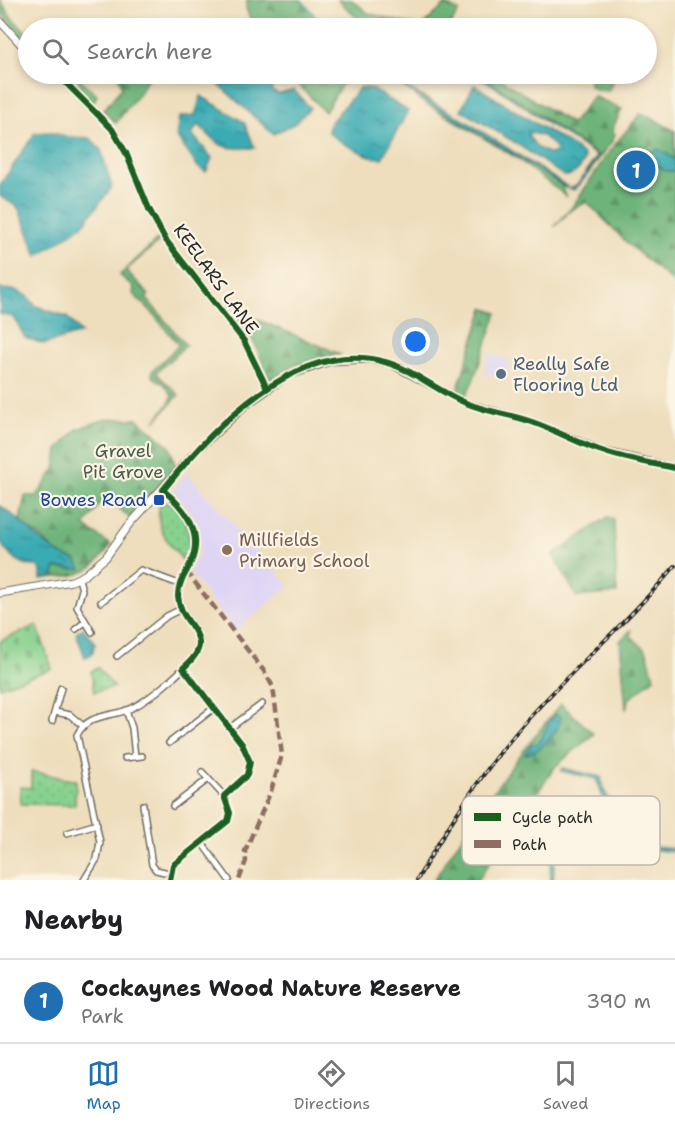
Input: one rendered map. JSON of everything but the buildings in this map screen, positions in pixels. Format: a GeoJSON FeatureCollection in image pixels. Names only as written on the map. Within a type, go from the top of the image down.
{"type":"FeatureCollection","features":[{"type":"Feature","properties":{"kind":"street"},"geometry":{"type":"LineString","coordinates":[[0,21],[18,41]]}},
{"type":"Feature","properties":{"kind":"street","name":"KEELARS LANE"},"geometry":{"type":"LineString","coordinates":[[67,84],[112,129],[165,239],[244,341],[267,388]]}},
{"type":"Feature","properties":{"kind":"street"},"geometry":{"type":"LineString","coordinates":[[0,593],[79,579],[106,557],[130,524],[212,434],[267,388],[320,363],[348,359],[378,360],[403,369],[472,405],[533,422],[602,452],[675,468]]}},
{"type":"Feature","properties":{"kind":"street"},"geometry":{"type":"LineString","coordinates":[[84,880],[99,852],[97,824],[76,740],[82,725],[96,717],[126,710],[140,702],[196,655],[200,640],[182,609],[179,585],[193,556],[193,528],[181,504],[164,489]]}},
{"type":"Feature","properties":{"kind":"street"},"geometry":{"type":"LineString","coordinates":[[110,604],[103,600],[141,570],[147,570],[162,580],[179,585]]}},
{"type":"Feature","properties":{"kind":"street"},"geometry":{"type":"LineString","coordinates":[[79,579],[82,593],[77,604],[84,622],[92,632]]}},
{"type":"Feature","properties":{"kind":"street"},"geometry":{"type":"LineString","coordinates":[[117,653],[167,616],[182,609]]}},
{"type":"Feature","properties":{"kind":"street"},"geometry":{"type":"LineString","coordinates":[[76,629],[84,622]]}},
{"type":"Feature","properties":{"kind":"street"},"geometry":{"type":"LineString","coordinates":[[183,668],[242,744],[250,762],[247,775],[224,796]]}},
{"type":"Feature","properties":{"kind":"street"},"geometry":{"type":"LineString","coordinates":[[52,720],[62,691]]}},
{"type":"Feature","properties":{"kind":"street"},"geometry":{"type":"LineString","coordinates":[[230,729],[259,705]]}},
{"type":"Feature","properties":{"kind":"street"},"geometry":{"type":"LineString","coordinates":[[172,742],[214,708]]}},
{"type":"Feature","properties":{"kind":"street"},"geometry":{"type":"LineString","coordinates":[[126,710],[132,728],[135,757]]}},
{"type":"Feature","properties":{"kind":"street"},"geometry":{"type":"LineString","coordinates":[[56,712],[70,715],[82,725]]}},
{"type":"Feature","properties":{"kind":"street"},"geometry":{"type":"LineString","coordinates":[[125,758],[142,756]]}},
{"type":"Feature","properties":{"kind":"street"},"geometry":{"type":"LineString","coordinates":[[170,880],[169,873],[173,865],[228,821],[230,813],[224,796],[202,772]]}},
{"type":"Feature","properties":{"kind":"street"},"geometry":{"type":"LineString","coordinates":[[173,806],[184,793],[207,780]]}},
{"type":"Feature","properties":{"kind":"street"},"geometry":{"type":"LineString","coordinates":[[143,805],[152,865],[156,870],[169,873]]}},
{"type":"Feature","properties":{"kind":"street"},"geometry":{"type":"LineString","coordinates":[[68,834],[97,824]]}},
{"type":"Feature","properties":{"kind":"street"},"geometry":{"type":"LineString","coordinates":[[202,843],[227,879]]}},
{"type":"Feature","properties":{"kind":"shaded area"},"geometry":{"type":"Polygon","coordinates":[[[489,353],[511,360],[505,380],[483,373],[489,353]]]}},
{"type":"Feature","properties":{"kind":"shaded area","name":"Millfields Primary School"},"geometry":{"type":"Polygon","coordinates":[[[186,472],[289,586],[235,631],[189,572],[198,556],[200,544],[197,527],[191,511],[173,492],[186,472]]]}},
{"type":"Feature","properties":{"kind":"green space"},"geometry":{"type":"Polygon","coordinates":[[[0,0],[18,24],[18,34],[0,12],[0,0]]]}},
{"type":"Feature","properties":{"kind":"green space"},"geometry":{"type":"Polygon","coordinates":[[[247,0],[302,0],[317,18],[250,18],[246,8],[247,0]]]}},
{"type":"Feature","properties":{"kind":"green space"},"geometry":{"type":"Polygon","coordinates":[[[338,0],[352,0],[368,13],[387,18],[357,18],[338,0]]]}},
{"type":"Feature","properties":{"kind":"green space"},"geometry":{"type":"Polygon","coordinates":[[[445,5],[459,11],[455,18],[431,18],[445,5]]]}},
{"type":"Feature","properties":{"kind":"green space"},"geometry":{"type":"Polygon","coordinates":[[[73,84],[85,84],[97,95],[93,103],[73,84]]]}},
{"type":"Feature","properties":{"kind":"green space"},"geometry":{"type":"Polygon","coordinates":[[[121,84],[145,84],[116,123],[103,111],[122,87],[121,84]]]}},
{"type":"Feature","properties":{"kind":"green space"},"geometry":{"type":"Polygon","coordinates":[[[298,84],[342,84],[325,112],[298,84]]]}},
{"type":"Feature","properties":{"kind":"green space"},"geometry":{"type":"Polygon","coordinates":[[[492,84],[508,84],[572,124],[593,96],[622,109],[612,130],[615,135],[588,174],[598,155],[492,84]]]}},
{"type":"Feature","properties":{"kind":"green space"},"geometry":{"type":"Polygon","coordinates":[[[612,84],[608,91],[597,90],[589,85],[612,84]]]}},
{"type":"Feature","properties":{"kind":"green space"},"geometry":{"type":"Polygon","coordinates":[[[412,90],[560,183],[567,197],[515,157],[418,99],[412,90]]]}},
{"type":"Feature","properties":{"kind":"green space"},"geometry":{"type":"Polygon","coordinates":[[[640,114],[675,131],[675,284],[628,244],[587,202],[571,210],[554,227],[573,206],[609,152],[640,114]]]}},
{"type":"Feature","properties":{"kind":"green space"},"geometry":{"type":"Polygon","coordinates":[[[158,239],[160,241],[126,270],[149,295],[146,298],[186,345],[156,373],[179,395],[155,421],[170,402],[172,395],[165,385],[152,376],[152,371],[179,345],[150,310],[133,294],[134,288],[120,275],[158,239]]]}},
{"type":"Feature","properties":{"kind":"green space"},"geometry":{"type":"Polygon","coordinates":[[[484,308],[497,313],[465,397],[456,394],[484,308]]]}},
{"type":"Feature","properties":{"kind":"green space"},"geometry":{"type":"Polygon","coordinates":[[[244,314],[340,354],[299,364],[270,380],[255,344],[235,315],[244,314]]]}},
{"type":"Feature","properties":{"kind":"green space","name":"Gravel Pit Grove"},"geometry":{"type":"Polygon","coordinates":[[[106,419],[138,419],[170,447],[176,468],[131,518],[104,498],[84,526],[111,545],[87,570],[73,575],[54,577],[55,568],[80,569],[76,560],[60,556],[37,534],[23,527],[20,520],[25,496],[37,496],[55,469],[58,450],[77,429],[106,419]]]}},
{"type":"Feature","properties":{"kind":"green space"},"geometry":{"type":"Polygon","coordinates":[[[171,502],[182,515],[188,530],[189,547],[185,563],[169,543],[159,522],[160,504],[171,502]]]}},
{"type":"Feature","properties":{"kind":"green space"},"geometry":{"type":"Polygon","coordinates":[[[608,517],[614,519],[617,593],[577,597],[553,555],[608,517]]]}},
{"type":"Feature","properties":{"kind":"green space"},"geometry":{"type":"Polygon","coordinates":[[[37,625],[52,669],[0,687],[0,641],[37,625]]]}},
{"type":"Feature","properties":{"kind":"green space"},"geometry":{"type":"Polygon","coordinates":[[[631,630],[631,636],[647,652],[654,678],[628,700],[626,710],[620,641],[631,630]]]}},
{"type":"Feature","properties":{"kind":"green space"},"geometry":{"type":"Polygon","coordinates":[[[98,668],[114,687],[94,692],[91,671],[98,668]]]}},
{"type":"Feature","properties":{"kind":"green space"},"geometry":{"type":"Polygon","coordinates":[[[561,704],[594,734],[555,767],[535,796],[490,796],[561,704]]]}},
{"type":"Feature","properties":{"kind":"green space"},"geometry":{"type":"Polygon","coordinates":[[[31,772],[76,780],[75,805],[21,804],[20,787],[31,788],[31,772]]]}},
{"type":"Feature","properties":{"kind":"green space"},"geometry":{"type":"Polygon","coordinates":[[[462,837],[462,865],[488,865],[478,880],[434,880],[462,837]]]}},
{"type":"Feature","properties":{"kind":"water"},"geometry":{"type":"Polygon","coordinates":[[[218,84],[273,84],[271,91],[279,94],[294,90],[310,108],[294,124],[273,134],[218,84]]]}},
{"type":"Feature","properties":{"kind":"water"},"geometry":{"type":"Polygon","coordinates":[[[399,84],[469,123],[567,188],[399,84]]]}},
{"type":"Feature","properties":{"kind":"water"},"geometry":{"type":"Polygon","coordinates":[[[491,84],[493,84],[523,106],[491,84]]]}},
{"type":"Feature","properties":{"kind":"water"},"geometry":{"type":"Polygon","coordinates":[[[474,85],[574,147],[585,157],[584,160],[575,172],[564,176],[461,110],[474,85]],[[528,132],[529,137],[538,148],[550,154],[555,152],[556,148],[543,136],[528,132]]]}},
{"type":"Feature","properties":{"kind":"water"},"geometry":{"type":"Polygon","coordinates":[[[360,87],[371,88],[408,111],[382,158],[354,149],[328,132],[330,123],[360,87]]]}},
{"type":"Feature","properties":{"kind":"water"},"geometry":{"type":"Polygon","coordinates":[[[201,96],[244,122],[255,148],[234,148],[217,143],[198,124],[192,134],[212,158],[206,172],[198,167],[176,136],[179,117],[195,115],[201,96]]]}},
{"type":"Feature","properties":{"kind":"water"},"geometry":{"type":"Polygon","coordinates":[[[523,106],[581,145],[548,124],[523,106]]]}},
{"type":"Feature","properties":{"kind":"water"},"geometry":{"type":"Polygon","coordinates":[[[49,132],[69,137],[90,138],[101,150],[112,187],[82,226],[37,256],[18,207],[0,196],[0,185],[35,133],[49,132]]]}},
{"type":"Feature","properties":{"kind":"water"},"geometry":{"type":"Polygon","coordinates":[[[581,145],[598,156],[588,174],[575,190],[570,189],[578,184],[597,156],[581,145]]]}},
{"type":"Feature","properties":{"kind":"water"},"geometry":{"type":"Polygon","coordinates":[[[657,149],[675,159],[675,171],[666,171],[650,162],[650,153],[657,149]]]}},
{"type":"Feature","properties":{"kind":"water"},"geometry":{"type":"Polygon","coordinates":[[[0,289],[16,290],[28,297],[36,306],[67,317],[81,333],[45,344],[25,338],[14,317],[0,314],[0,289]]]}},
{"type":"Feature","properties":{"kind":"water"},"geometry":{"type":"Polygon","coordinates":[[[0,506],[45,544],[76,560],[81,569],[55,568],[54,577],[41,579],[41,570],[37,566],[15,559],[0,540],[0,506]]]}},
{"type":"Feature","properties":{"kind":"water"},"geometry":{"type":"Polygon","coordinates":[[[83,628],[95,643],[92,654],[85,657],[76,633],[83,628]]]}},
{"type":"Feature","properties":{"kind":"water"},"geometry":{"type":"Polygon","coordinates":[[[555,715],[561,717],[553,735],[542,746],[525,754],[532,743],[537,744],[540,741],[555,715]]]}},
{"type":"Feature","properties":{"kind":"water"},"geometry":{"type":"Polygon","coordinates":[[[563,768],[601,777],[607,796],[602,796],[596,779],[561,771],[563,768]]]}},
{"type":"Feature","properties":{"kind":"water"},"geometry":{"type":"Polygon","coordinates":[[[660,848],[675,849],[675,852],[660,850],[660,848]]]}},
{"type":"Feature","properties":{"kind":"water"},"geometry":{"type":"Polygon","coordinates":[[[550,865],[554,865],[553,880],[551,880],[550,865]]]}},
{"type":"Feature","properties":{"kind":"waterway"},"geometry":{"type":"LineString","coordinates":[[302,0],[317,18]]}},
{"type":"Feature","properties":{"kind":"railway"},"geometry":{"type":"LineString","coordinates":[[468,796],[497,756],[547,698],[640,605],[675,566]]}},
{"type":"Feature","properties":{"kind":"railway"},"geometry":{"type":"LineString","coordinates":[[417,880],[462,806]]}},
{"type":"Feature","properties":{"kind":"marked path"},"geometry":{"type":"LineString","coordinates":[[186,571],[264,671],[273,687],[282,755],[271,791],[245,851],[246,861],[239,880]]}},
{"type":"Feature","properties":{"kind":"cycle path"},"geometry":{"type":"LineString","coordinates":[[67,84],[112,129],[126,153],[149,209],[165,239],[244,341],[267,388]]}},
{"type":"Feature","properties":{"kind":"cycle path"},"geometry":{"type":"LineString","coordinates":[[170,880],[173,865],[228,821],[230,813],[224,796],[247,775],[250,762],[242,744],[183,668],[199,648],[196,632],[180,607],[178,596],[181,582],[194,551],[194,531],[185,513],[163,490],[206,441],[232,416],[259,394],[289,375],[320,363],[352,358],[385,362],[396,366],[466,403],[532,422],[599,450],[675,468]]}},
{"type":"Feature","properties":{"kind":"place","name":"Cockaynes Wood Nature Reserve"},"geometry":{"type":"Point","coordinates":[636,170]}},
{"type":"Feature","properties":{"kind":"place","name":"Really Safe Flooring Ltd"},"geometry":{"type":"Point","coordinates":[501,374]}},
{"type":"Feature","properties":{"kind":"place","name":"Bowes Road"},"geometry":{"type":"Point","coordinates":[159,500]}},
{"type":"Feature","properties":{"kind":"place","name":"Millfields Primary School"},"geometry":{"type":"Point","coordinates":[227,550]}}]}
